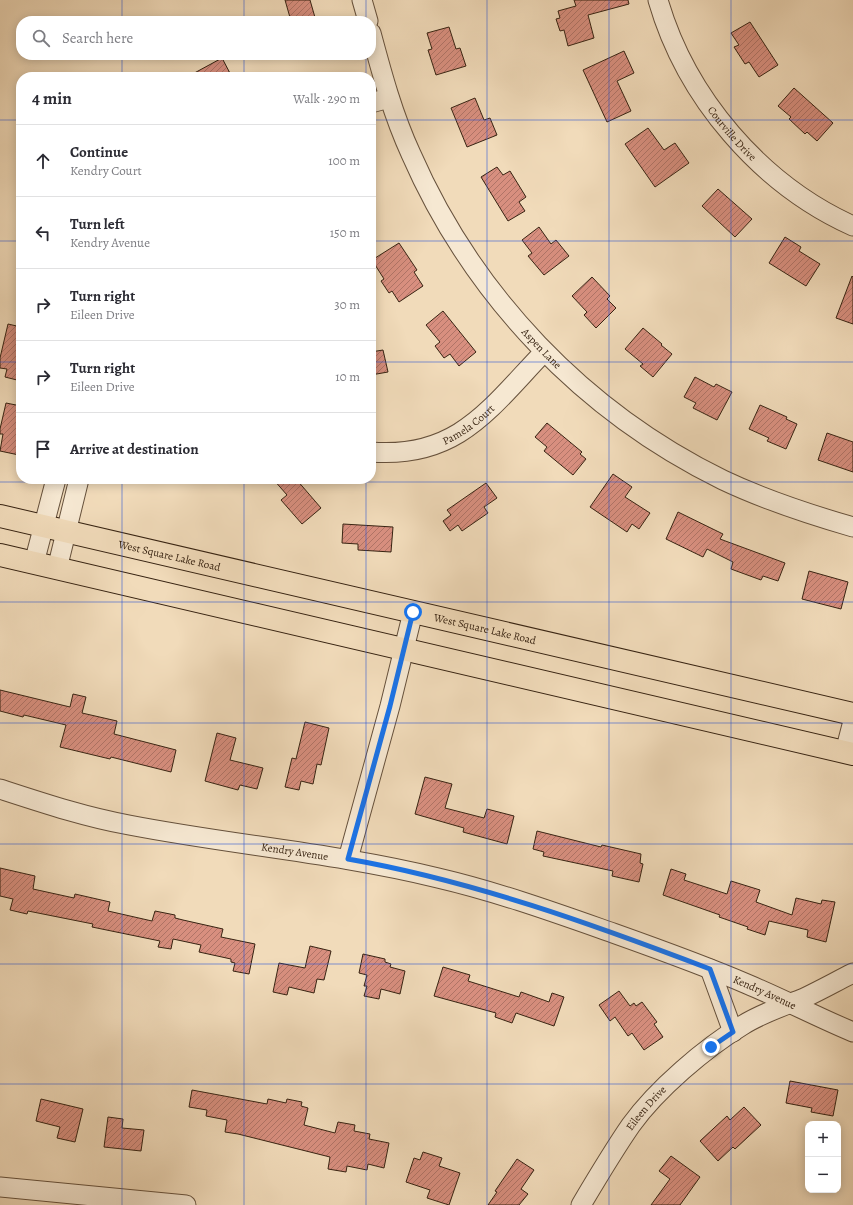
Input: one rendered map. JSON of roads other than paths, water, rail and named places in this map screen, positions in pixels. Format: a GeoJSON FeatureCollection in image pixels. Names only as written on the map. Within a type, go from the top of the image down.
{"type":"FeatureCollection","features":[{"type":"Feature","properties":{"kind":"highway","name":"West Square Lake Road"},"geometry":{"type":"LineString","coordinates":[[0,516],[853,714]]}},
{"type":"Feature","properties":{"kind":"highway"},"geometry":{"type":"LineString","coordinates":[[0,556],[849,753]]}},
{"type":"Feature","properties":{"kind":"street"},"geometry":{"type":"LineString","coordinates":[[362,0],[367,16]]}},
{"type":"Feature","properties":{"kind":"street","name":"Courville Drive"},"geometry":{"type":"LineString","coordinates":[[658,0],[668,31],[682,63],[720,121],[743,146],[777,178],[812,203],[853,226]]}},
{"type":"Feature","properties":{"kind":"street","name":"Aspen Lane"},"geometry":{"type":"LineString","coordinates":[[375,60],[380,100],[411,155],[450,231],[486,285],[530,338],[564,372],[598,401],[639,431],[683,459],[723,480],[769,500],[853,527]]}},
{"type":"Feature","properties":{"kind":"street","name":"Pamela Court"},"geometry":{"type":"LineString","coordinates":[[376,453],[388,454],[409,452],[438,445],[458,435],[483,416],[544,352]]}},
{"type":"Feature","properties":{"kind":"street"},"geometry":{"type":"LineString","coordinates":[[34,563],[55,484]]}},
{"type":"Feature","properties":{"kind":"street"},"geometry":{"type":"LineString","coordinates":[[57,569],[78,484]]}},
{"type":"Feature","properties":{"kind":"street"},"geometry":{"type":"LineString","coordinates":[[348,859],[390,706],[413,612]]}},
{"type":"Feature","properties":{"kind":"street"},"geometry":{"type":"LineString","coordinates":[[849,753],[853,721]]}},
{"type":"Feature","properties":{"kind":"street","name":"Kendry Avenue"},"geometry":{"type":"LineString","coordinates":[[0,789],[62,809],[130,825],[348,859],[417,873],[492,893],[589,925],[752,985],[853,1032]]}},
{"type":"Feature","properties":{"kind":"street"},"geometry":{"type":"LineString","coordinates":[[710,969],[733,1032]]}},
{"type":"Feature","properties":{"kind":"street","name":"Eileen Drive"},"geometry":{"type":"LineString","coordinates":[[581,1205],[611,1156],[643,1110],[681,1072],[733,1032],[754,1019],[853,973]]}},
{"type":"Feature","properties":{"kind":"street"},"geometry":{"type":"LineString","coordinates":[[0,1188],[186,1205]]}}]}
